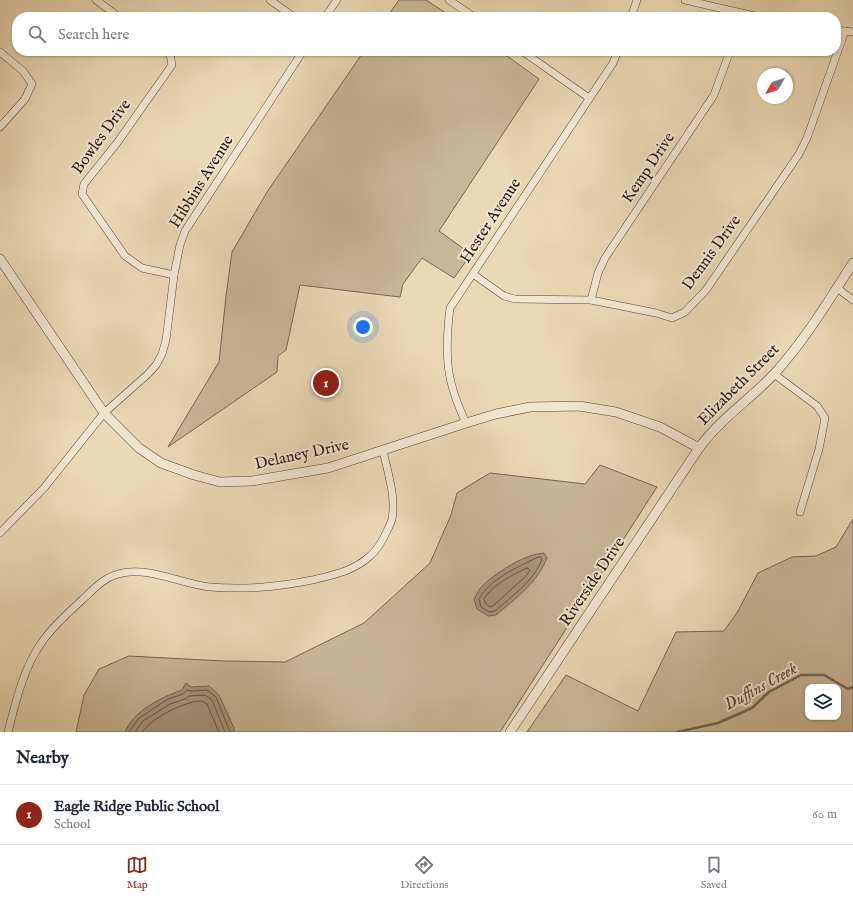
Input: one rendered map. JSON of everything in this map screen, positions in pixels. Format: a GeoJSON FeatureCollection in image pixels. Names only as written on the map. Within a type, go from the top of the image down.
{"type":"FeatureCollection","features":[{"type":"Feature","properties":{"kind":"street"},"geometry":{"type":"LineString","coordinates":[[96,0],[112,12]]}},
{"type":"Feature","properties":{"kind":"street"},"geometry":{"type":"LineString","coordinates":[[270,0],[287,12]]}},
{"type":"Feature","properties":{"kind":"street"},"geometry":{"type":"LineString","coordinates":[[329,12],[337,0]]}},
{"type":"Feature","properties":{"kind":"street"},"geometry":{"type":"LineString","coordinates":[[449,0],[467,12]]}},
{"type":"Feature","properties":{"kind":"street"},"geometry":{"type":"LineString","coordinates":[[633,12],[637,0]]}},
{"type":"Feature","properties":{"kind":"street"},"geometry":{"type":"LineString","coordinates":[[686,0],[728,12]]}},
{"type":"Feature","properties":{"kind":"street"},"geometry":{"type":"LineString","coordinates":[[841,31],[853,32]]}},
{"type":"Feature","properties":{"kind":"street","name":"Dennis Drive"},"geometry":{"type":"LineString","coordinates":[[841,42],[845,31]]}},
{"type":"Feature","properties":{"kind":"street"},"geometry":{"type":"LineString","coordinates":[[0,52],[23,71],[32,84],[25,99],[0,127]]}},
{"type":"Feature","properties":{"kind":"street","name":"Bowles Drive"},"geometry":{"type":"LineString","coordinates":[[170,56],[172,65],[117,143],[84,184],[82,194],[125,256],[142,268],[174,275]]}},
{"type":"Feature","properties":{"kind":"street","name":"Hibbins Avenue"},"geometry":{"type":"LineString","coordinates":[[0,533],[44,488],[104,413],[156,365],[162,354],[166,340],[170,320],[174,275],[180,245],[185,231],[300,56]]}},
{"type":"Feature","properties":{"kind":"street"},"geometry":{"type":"LineString","coordinates":[[529,56],[589,98]]}},
{"type":"Feature","properties":{"kind":"street","name":"Hester Avenue"},"geometry":{"type":"LineString","coordinates":[[466,423],[450,382],[448,322],[450,308],[613,63],[616,56]]}},
{"type":"Feature","properties":{"kind":"street","name":"Kemp Drive"},"geometry":{"type":"LineString","coordinates":[[591,300],[598,273],[605,258],[714,95],[728,56]]}},
{"type":"Feature","properties":{"kind":"street","name":"Dennis Drive"},"geometry":{"type":"LineString","coordinates":[[473,274],[504,296],[515,299],[591,300],[656,313],[672,318],[685,312],[706,290],[799,154],[807,138],[836,56]]}},
{"type":"Feature","properties":{"kind":"street","name":"Delaney Drive"},"geometry":{"type":"LineString","coordinates":[[0,259],[104,413],[139,448],[161,462],[194,475],[220,482],[252,481],[328,468],[466,423],[496,414],[530,407],[579,406],[616,412],[660,427],[699,448]]}},
{"type":"Feature","properties":{"kind":"street","name":"Elizabeth Street"},"geometry":{"type":"LineString","coordinates":[[699,448],[727,416],[774,374],[790,356],[853,263]]}},
{"type":"Feature","properties":{"kind":"street"},"geometry":{"type":"LineString","coordinates":[[837,288],[853,300]]}},
{"type":"Feature","properties":{"kind":"street"},"geometry":{"type":"LineString","coordinates":[[774,374],[817,406],[825,418],[819,449],[800,512]]}},
{"type":"Feature","properties":{"kind":"street","name":"Riverside Drive"},"geometry":{"type":"LineString","coordinates":[[510,732],[699,448]]}},
{"type":"Feature","properties":{"kind":"street"},"geometry":{"type":"LineString","coordinates":[[8,732],[20,686],[30,662],[42,642],[63,618],[94,589],[114,575],[127,572],[145,572],[209,587],[255,589],[281,586],[331,576],[344,572],[358,565],[371,556],[382,542],[392,520],[393,498],[383,451]]}},
{"type":"Feature","properties":{"kind":"shaded area"},"geometry":{"type":"Polygon","coordinates":[[[399,0],[426,0],[444,12],[391,12],[399,0]]]}},
{"type":"Feature","properties":{"kind":"shaded area"},"geometry":{"type":"Polygon","coordinates":[[[361,56],[507,56],[539,79],[439,231],[471,254],[454,278],[422,258],[403,284],[400,297],[300,285],[286,350],[278,356],[277,372],[168,447],[219,362],[232,252],[267,192],[361,56]]]}},
{"type":"Feature","properties":{"kind":"shaded area"},"geometry":{"type":"Polygon","coordinates":[[[600,465],[657,487],[500,732],[76,732],[84,695],[99,669],[129,656],[224,661],[285,662],[364,623],[430,563],[451,515],[457,493],[490,473],[585,484],[600,465]]]}},
{"type":"Feature","properties":{"kind":"shaded area"},"geometry":{"type":"Polygon","coordinates":[[[853,519],[853,732],[527,732],[566,675],[638,711],[676,632],[724,631],[738,611],[758,573],[792,557],[816,556],[836,547],[853,519]]]}},
{"type":"Feature","properties":{"kind":"water"},"geometry":{"type":"Polygon","coordinates":[[[544,553],[547,558],[538,575],[525,590],[496,615],[488,616],[477,609],[474,599],[479,590],[489,580],[503,569],[520,560],[536,554],[544,553]]]}},
{"type":"Feature","properties":{"kind":"water"},"geometry":{"type":"Polygon","coordinates":[[[186,683],[191,687],[209,686],[219,695],[234,728],[234,732],[125,732],[129,724],[141,711],[157,701],[182,690],[186,683]]]}},
{"type":"Feature","properties":{"kind":"waterway","name":"Duffins Creek"},"geometry":{"type":"LineString","coordinates":[[677,732],[718,723],[752,708],[769,692],[801,675],[824,675],[848,689],[853,687]]}},
{"type":"Feature","properties":{"kind":"place","name":"Eagle Ridge Public School"},"geometry":{"type":"Point","coordinates":[326,383]}}]}
